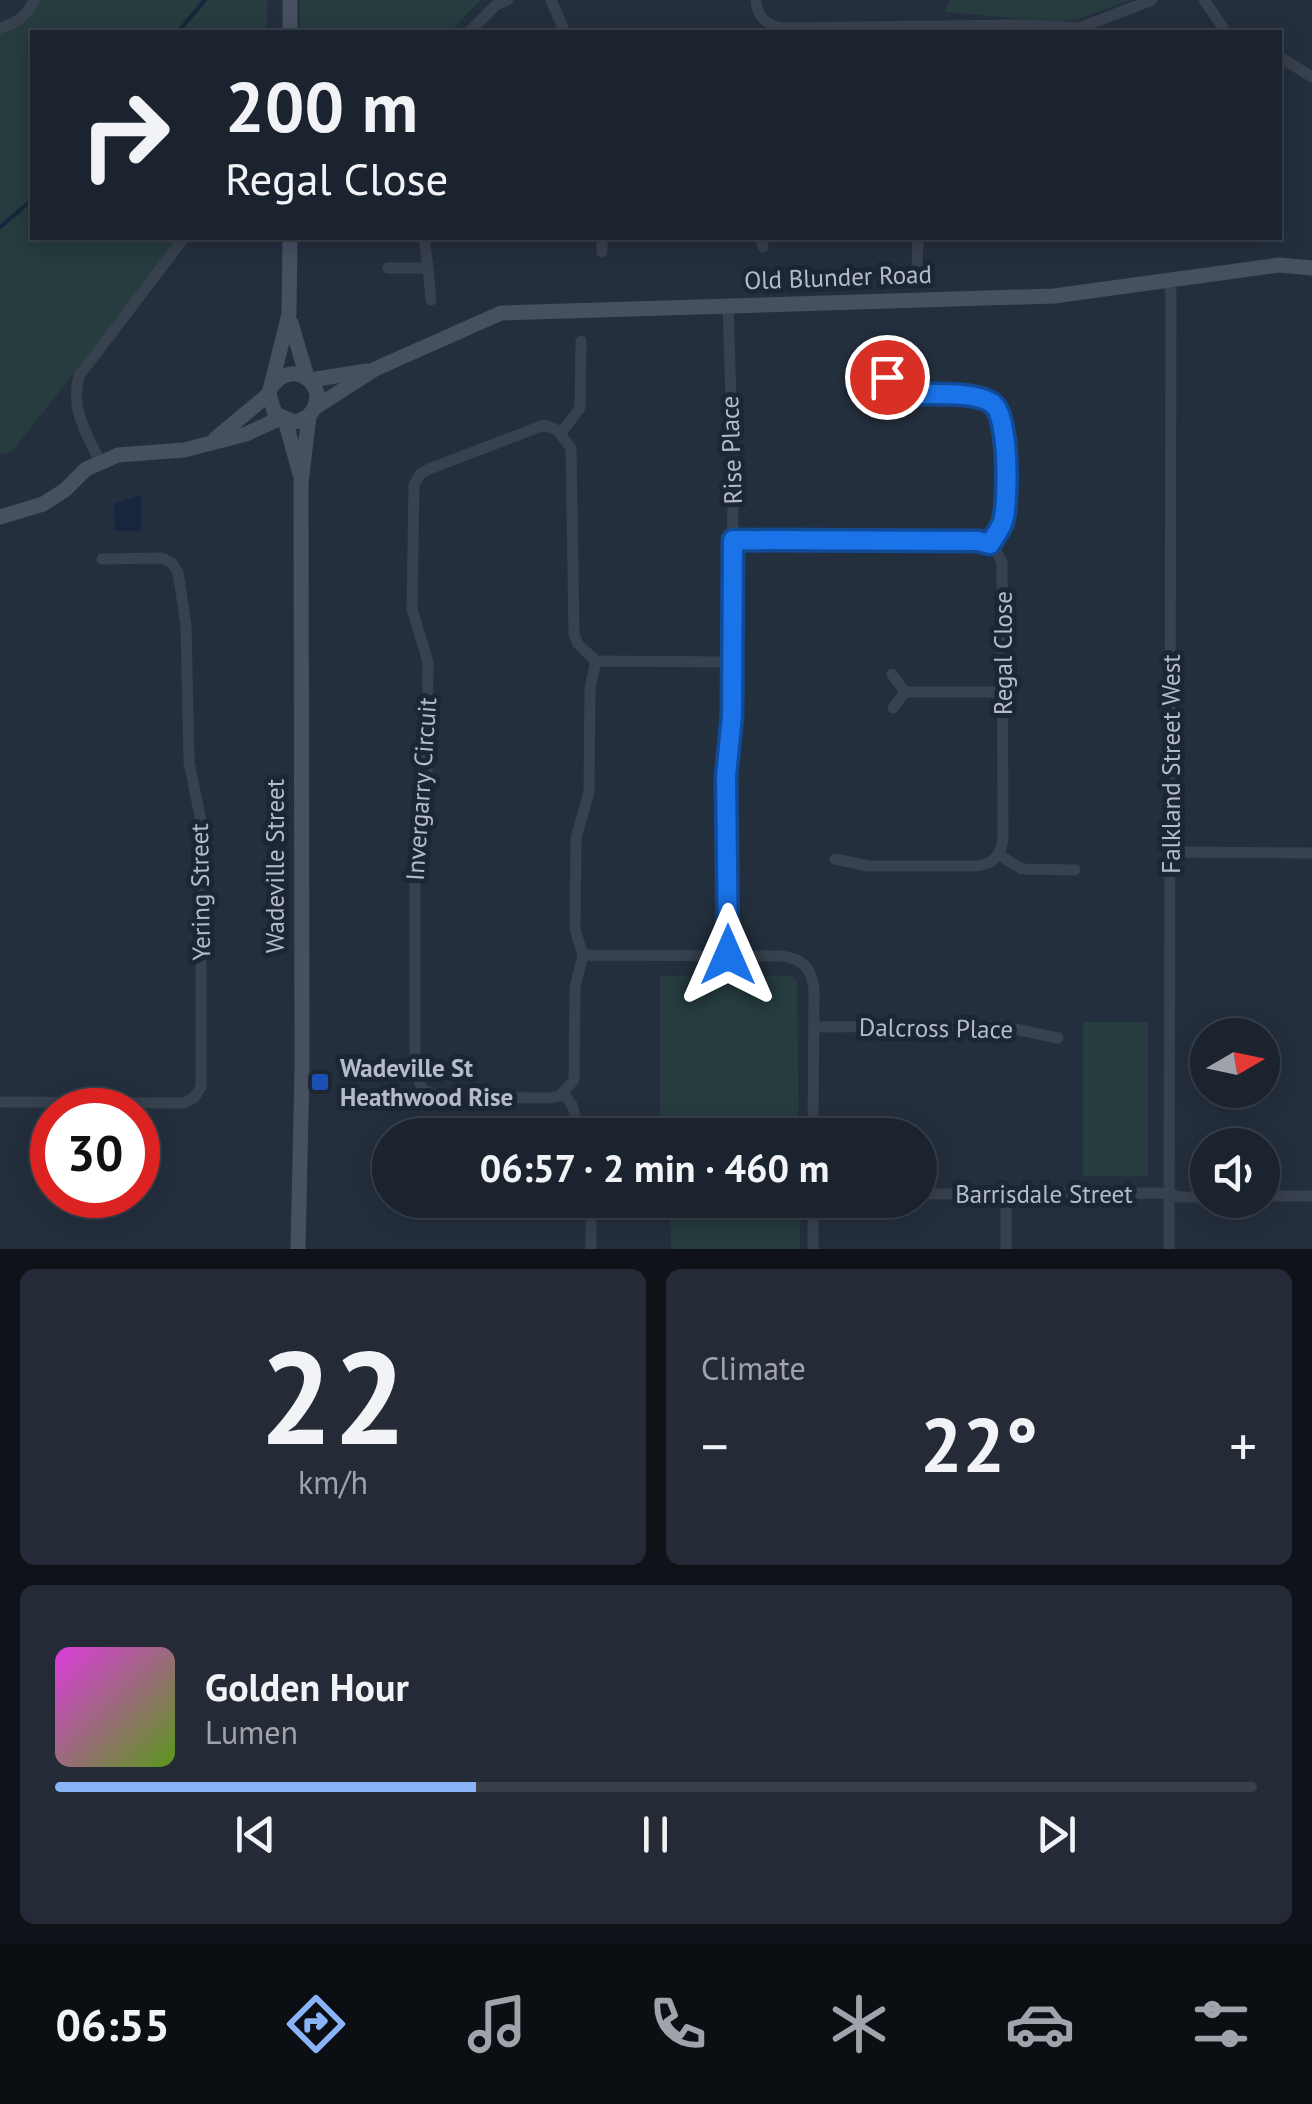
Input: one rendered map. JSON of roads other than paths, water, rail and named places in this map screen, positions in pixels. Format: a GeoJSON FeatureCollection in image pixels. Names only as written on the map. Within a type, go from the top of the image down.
{"type":"FeatureCollection","features":[{"type":"Feature","properties":{"kind":"main road"},"geometry":{"type":"LineString","coordinates":[[290,0],[290,30]]}},
{"type":"Feature","properties":{"kind":"main road"},"geometry":{"type":"LineString","coordinates":[[0,517],[42,504],[100,462],[132,452],[184,450],[246,434],[283,419],[302,420],[312,412],[318,394],[296,347],[289,314],[290,240]]}},
{"type":"Feature","properties":{"kind":"main road","name":"Old Blunder Road"},"geometry":{"type":"LineString","coordinates":[[312,412],[375,369],[501,313],[1054,296],[1279,265],[1312,268]]}},
{"type":"Feature","properties":{"kind":"main road"},"geometry":{"type":"LineString","coordinates":[[283,419],[271,408],[270,390],[289,314]]}},
{"type":"Feature","properties":{"kind":"main road","name":"Old Blunder Road"},"geometry":{"type":"LineString","coordinates":[[309,378],[375,369]]}},
{"type":"Feature","properties":{"kind":"main road"},"geometry":{"type":"LineString","coordinates":[[213,441],[283,375],[299,373],[309,378]]}},
{"type":"Feature","properties":{"kind":"main road","name":"Wadeville Street"},"geometry":{"type":"LineString","coordinates":[[298,1249],[302,1069],[302,483],[312,412]]}},
{"type":"Feature","properties":{"kind":"main road","name":"Wadeville Street"},"geometry":{"type":"LineString","coordinates":[[283,419],[302,483]]}},
{"type":"Feature","properties":{"kind":"street"},"geometry":{"type":"LineString","coordinates":[[0,28],[17,22],[34,0]]}},
{"type":"Feature","properties":{"kind":"street"},"geometry":{"type":"LineString","coordinates":[[471,30],[508,0]]}},
{"type":"Feature","properties":{"kind":"street"},"geometry":{"type":"LineString","coordinates":[[551,0],[564,30]]}},
{"type":"Feature","properties":{"kind":"street"},"geometry":{"type":"LineString","coordinates":[[756,0],[768,29],[1103,28],[1152,0]]}},
{"type":"Feature","properties":{"kind":"street"},"geometry":{"type":"LineString","coordinates":[[1204,0],[1225,30]]}},
{"type":"Feature","properties":{"kind":"street"},"geometry":{"type":"LineString","coordinates":[[1282,58],[1312,76]]}},
{"type":"Feature","properties":{"kind":"street"},"geometry":{"type":"LineString","coordinates":[[100,462],[77,412],[74,394],[79,376],[182,240]]}},
{"type":"Feature","properties":{"kind":"street"},"geometry":{"type":"LineString","coordinates":[[424,240],[431,300]]}},
{"type":"Feature","properties":{"kind":"street"},"geometry":{"type":"LineString","coordinates":[[602,240],[602,252]]}},
{"type":"Feature","properties":{"kind":"street"},"geometry":{"type":"LineString","coordinates":[[918,240],[918,268]]}},
{"type":"Feature","properties":{"kind":"street"},"geometry":{"type":"LineString","coordinates":[[388,268],[428,268]]}},
{"type":"Feature","properties":{"kind":"street","name":"Falkland Street West"},"geometry":{"type":"LineString","coordinates":[[1168,280],[1169,1249]]}},
{"type":"Feature","properties":{"kind":"street","name":"Rise Place"},"geometry":{"type":"LineString","coordinates":[[728,305],[733,540],[732,716],[726,776],[728,955]]}},
{"type":"Feature","properties":{"kind":"street"},"geometry":{"type":"LineString","coordinates":[[581,340],[580,408],[560,433],[571,448],[574,634],[578,644],[596,661],[732,662]]}},
{"type":"Feature","properties":{"kind":"street"},"geometry":{"type":"LineString","coordinates":[[733,540],[990,544],[1004,518],[1004,430],[998,409],[992,402],[972,396],[902,394],[887,377]]}},
{"type":"Feature","properties":{"kind":"street"},"geometry":{"type":"LineString","coordinates":[[886,412],[902,394]]}},
{"type":"Feature","properties":{"kind":"street","name":"Invergarry Circuit"},"geometry":{"type":"LineString","coordinates":[[560,433],[550,426],[532,427],[420,474],[413,493],[412,609],[428,662],[426,790],[415,839],[414,1073],[424,1090],[440,1098],[549,1098],[564,1093]]}},
{"type":"Feature","properties":{"kind":"street","name":"Regal Close"},"geometry":{"type":"LineString","coordinates":[[990,544],[1002,562],[1003,840],[999,855]]}},
{"type":"Feature","properties":{"kind":"street","name":"Yering Street"},"geometry":{"type":"LineString","coordinates":[[0,1102],[183,1103],[194,1098],[201,1087],[201,821],[189,762],[186,625],[178,572],[162,558],[102,559]]}},
{"type":"Feature","properties":{"kind":"street"},"geometry":{"type":"LineString","coordinates":[[576,1118],[564,1093],[574,1080],[576,987],[582,955],[575,929],[576,838],[589,792],[590,688],[596,661]]}},
{"type":"Feature","properties":{"kind":"street"},"geometry":{"type":"LineString","coordinates":[[892,674],[905,692]]}},
{"type":"Feature","properties":{"kind":"street"},"geometry":{"type":"LineString","coordinates":[[905,692],[1003,692]]}},
{"type":"Feature","properties":{"kind":"street"},"geometry":{"type":"LineString","coordinates":[[892,708],[905,692]]}},
{"type":"Feature","properties":{"kind":"street"},"geometry":{"type":"LineString","coordinates":[[1170,852],[1312,853]]}},
{"type":"Feature","properties":{"kind":"street"},"geometry":{"type":"LineString","coordinates":[[834,859],[868,866],[974,866],[988,864],[999,855],[1022,869],[1075,870]]}},
{"type":"Feature","properties":{"kind":"street"},"geometry":{"type":"LineString","coordinates":[[582,955],[782,956],[804,964],[812,974],[814,988],[813,1118]]}},
{"type":"Feature","properties":{"kind":"street","name":"Dalcross Place"},"geometry":{"type":"LineString","coordinates":[[814,1027],[1001,1026],[1058,1038]]}},
{"type":"Feature","properties":{"kind":"street","name":"Barrisdale Street"},"geometry":{"type":"LineString","coordinates":[[937,1194],[1190,1197]]}},
{"type":"Feature","properties":{"kind":"street"},"geometry":{"type":"LineString","coordinates":[[1006,1194],[1006,1249]]}},
{"type":"Feature","properties":{"kind":"street"},"geometry":{"type":"LineString","coordinates":[[1280,1196],[1312,1196]]}},
{"type":"Feature","properties":{"kind":"street"},"geometry":{"type":"LineString","coordinates":[[591,1218],[591,1249]]}},
{"type":"Feature","properties":{"kind":"street"},"geometry":{"type":"LineString","coordinates":[[813,1218],[813,1249]]}},
{"type":"Feature","properties":{"kind":"water"},"geometry":{"type":"Polygon","coordinates":[[[141,495],[141,531],[115,531],[114,504],[141,495]]]}},
{"type":"Feature","properties":{"kind":"waterway"},"geometry":{"type":"LineString","coordinates":[[180,30],[205,0]]}},
{"type":"Feature","properties":{"kind":"waterway"},"geometry":{"type":"LineString","coordinates":[[0,227],[30,202]]}},
{"type":"Feature","properties":{"kind":"place","name":"Wadeville St Heathwood Rise"},"geometry":{"type":"Point","coordinates":[320,1082]}}]}
